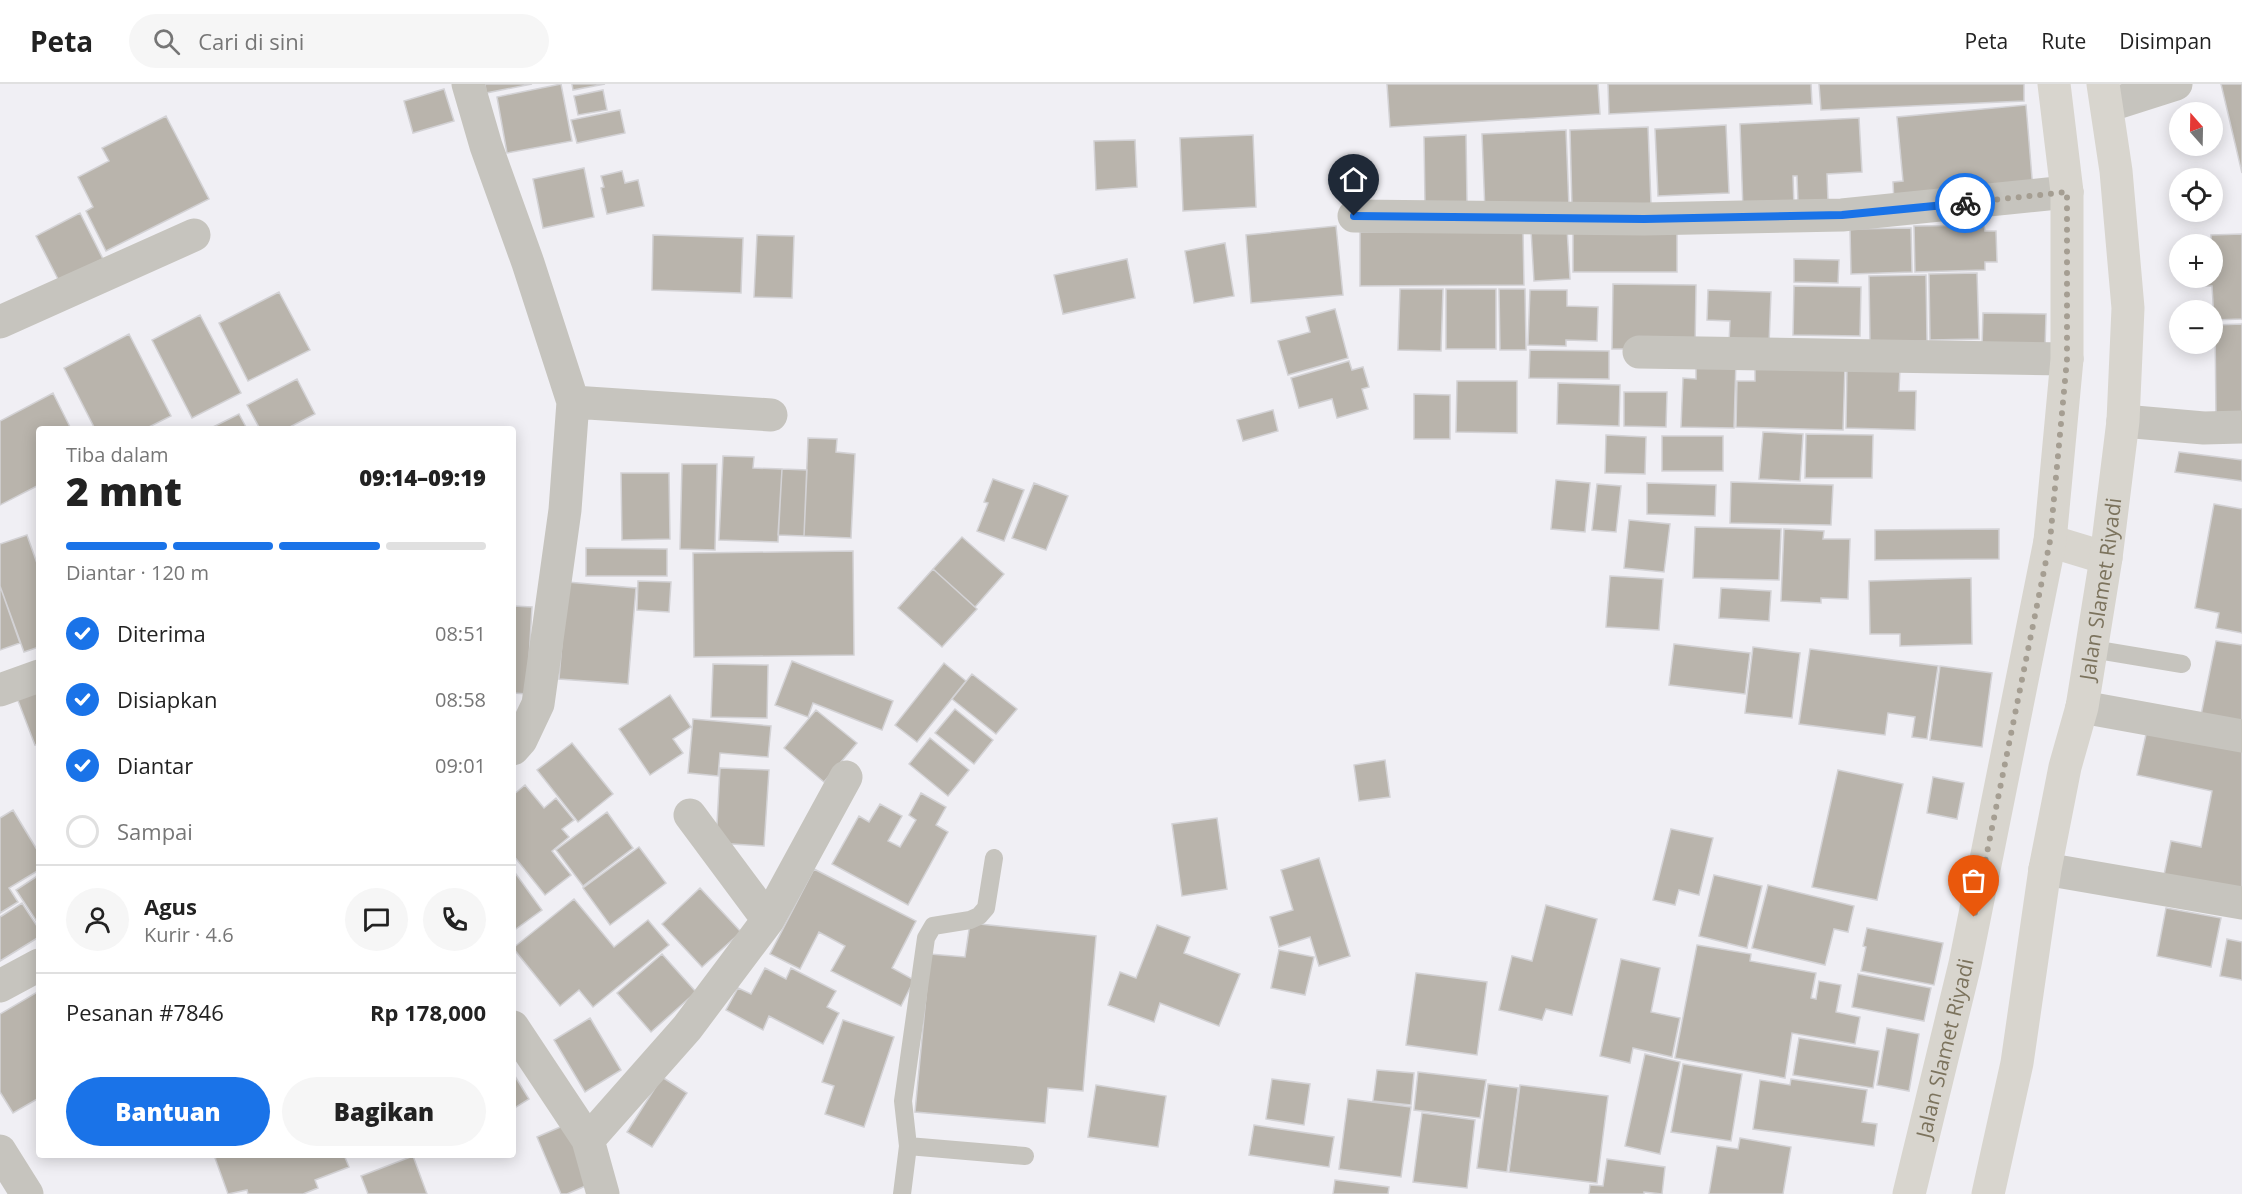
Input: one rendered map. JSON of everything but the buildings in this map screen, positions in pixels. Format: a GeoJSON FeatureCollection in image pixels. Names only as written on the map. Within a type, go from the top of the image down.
{"type":"FeatureCollection","features":[{"type":"Feature","properties":{"kind":"main road","name":"Jalan Slamet Riyadi"},"geometry":{"type":"LineString","coordinates":[[1909,1194],[1965,964],[2050,541],[2067,359],[2067,192],[2054,84]]}},
{"type":"Feature","properties":{"kind":"main road","name":"Jalan Slamet Riyadi"},"geometry":{"type":"LineString","coordinates":[[1988,1194],[2017,1063],[2045,869],[2065,767],[2082,706],[2092,649],[2123,421],[2128,308],[2116,171],[2105,95]]}},
{"type":"Feature","properties":{"kind":"main road"},"geometry":{"type":"LineString","coordinates":[[2050,541],[2106,558]]}},
{"type":"Feature","properties":{"kind":"street"},"geometry":{"type":"LineString","coordinates":[[468,84],[486,146],[528,263],[573,402],[565,510],[538,704],[516,746]]}},
{"type":"Feature","properties":{"kind":"street"},"geometry":{"type":"LineString","coordinates":[[2105,95],[2176,84]]}},
{"type":"Feature","properties":{"kind":"street"},"geometry":{"type":"LineString","coordinates":[[1354,216],[1644,219],[1842,215],[2067,192]]}},
{"type":"Feature","properties":{"kind":"street"},"geometry":{"type":"LineString","coordinates":[[0,322],[194,235]]}},
{"type":"Feature","properties":{"kind":"street"},"geometry":{"type":"LineString","coordinates":[[1639,352],[2067,359]]}},
{"type":"Feature","properties":{"kind":"street"},"geometry":{"type":"LineString","coordinates":[[573,402],[771,415]]}},
{"type":"Feature","properties":{"kind":"street"},"geometry":{"type":"LineString","coordinates":[[2123,421],[2204,428],[2242,427]]}},
{"type":"Feature","properties":{"kind":"street"},"geometry":{"type":"LineString","coordinates":[[0,690],[36,677]]}},
{"type":"Feature","properties":{"kind":"street"},"geometry":{"type":"LineString","coordinates":[[2082,706],[2242,736]]}},
{"type":"Feature","properties":{"kind":"street"},"geometry":{"type":"LineString","coordinates":[[588,1140],[687,1028],[768,920],[846,777]]}},
{"type":"Feature","properties":{"kind":"street"},"geometry":{"type":"LineString","coordinates":[[690,815],[768,920]]}},
{"type":"Feature","properties":{"kind":"street"},"geometry":{"type":"LineString","coordinates":[[2045,869],[2242,903]]}},
{"type":"Feature","properties":{"kind":"street"},"geometry":{"type":"LineString","coordinates":[[0,986],[36,967]]}},
{"type":"Feature","properties":{"kind":"street"},"geometry":{"type":"LineString","coordinates":[[516,1032],[588,1140],[603,1194]]}},
{"type":"Feature","properties":{"kind":"street"},"geometry":{"type":"LineString","coordinates":[[0,1151],[27,1194]]}},
{"type":"Feature","properties":{"kind":"lane"},"geometry":{"type":"LineString","coordinates":[[2092,649],[2182,664]]}},
{"type":"Feature","properties":{"kind":"lane"},"geometry":{"type":"LineString","coordinates":[[902,1194],[908,1146],[903,1101],[926,938],[933,926],[970,920],[979,916],[986,908],[994,858]]}},
{"type":"Feature","properties":{"kind":"lane"},"geometry":{"type":"LineString","coordinates":[[908,1146],[1025,1156]]}},
{"type":"Feature","properties":{"kind":"way so far"},"geometry":{"type":"LineString","coordinates":[[1965,203],[2067,192],[2067,359],[2050,541],[1974,917]]}},
{"type":"Feature","properties":{"kind":"route"},"geometry":{"type":"LineString","coordinates":[[1354,216],[1644,219],[1842,215],[1965,203]]}}]}
